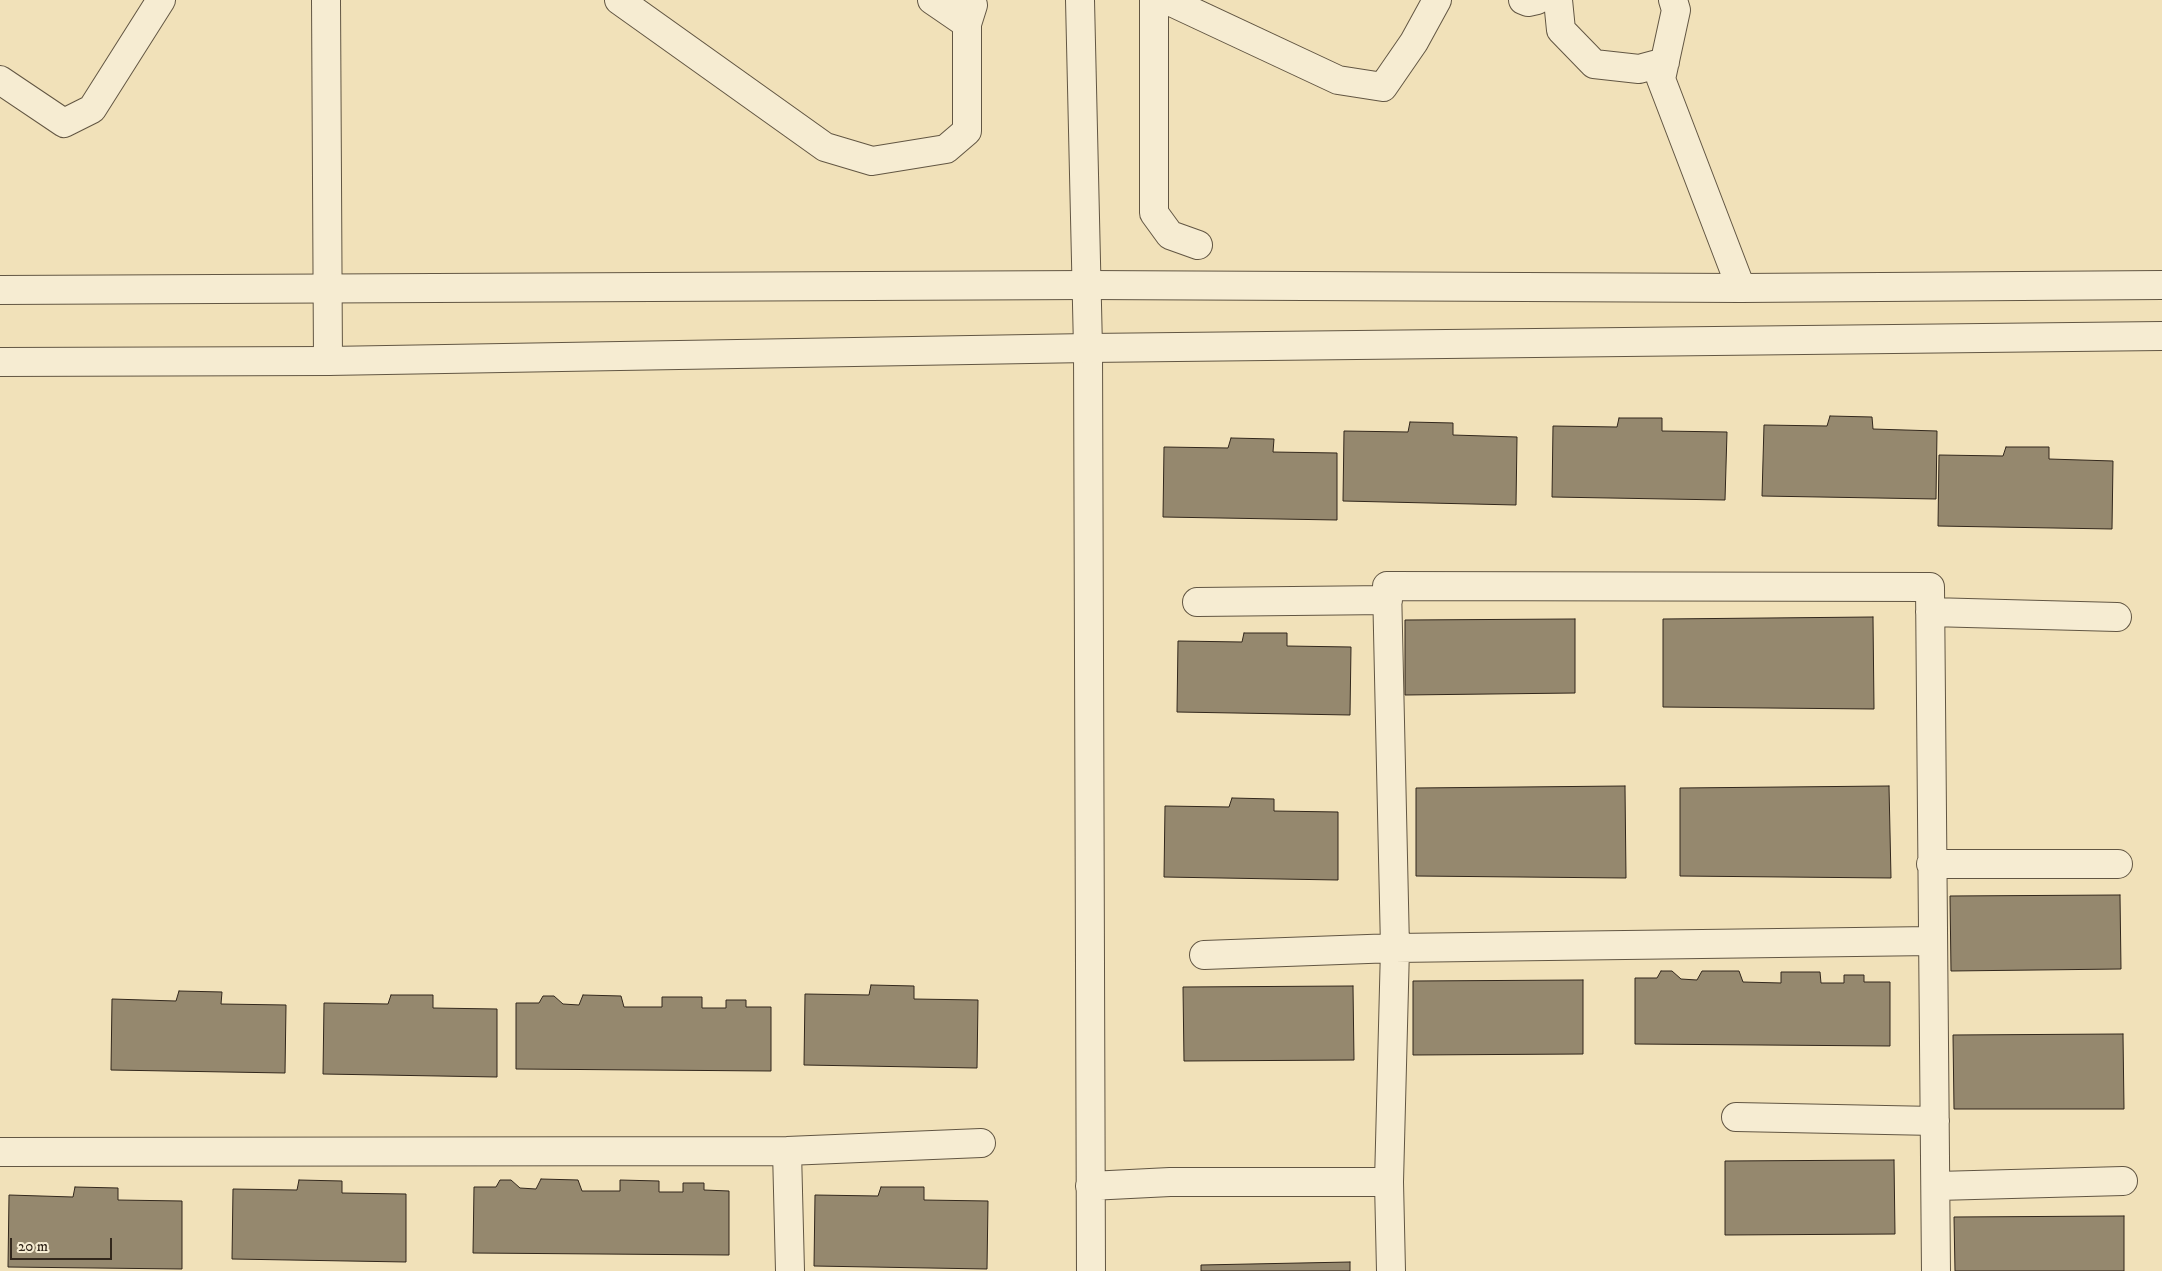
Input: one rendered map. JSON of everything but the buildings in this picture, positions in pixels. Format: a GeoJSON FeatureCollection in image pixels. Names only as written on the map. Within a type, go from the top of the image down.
{"type":"FeatureCollection","features":[{"type":"Feature","properties":{"kind":"street"},"geometry":{"type":"LineString","coordinates":[[0,80],[64,123],[92,109],[161,0]]}},
{"type":"Feature","properties":{"kind":"street"},"geometry":{"type":"LineString","coordinates":[[326,0],[328,360]]}},
{"type":"Feature","properties":{"kind":"street"},"geometry":{"type":"LineString","coordinates":[[619,0],[825,148],[872,161],[946,148],[967,131],[969,12],[932,0]]}},
{"type":"Feature","properties":{"kind":"street"},"geometry":{"type":"LineString","coordinates":[[1080,0],[1088,348],[1091,1271]]}},
{"type":"Feature","properties":{"kind":"street"},"geometry":{"type":"LineString","coordinates":[[1154,0],[1154,213],[1170,235],[1198,245]]}},
{"type":"Feature","properties":{"kind":"street"},"geometry":{"type":"LineString","coordinates":[[1167,0],[1338,80],[1383,87],[1414,42],[1437,0]]}},
{"type":"Feature","properties":{"kind":"street"},"geometry":{"type":"LineString","coordinates":[[1523,0],[1528,2],[1537,0]]}},
{"type":"Feature","properties":{"kind":"street"},"geometry":{"type":"LineString","coordinates":[[1558,0],[1561,30],[1594,64],[1639,69],[1665,62]]}},
{"type":"Feature","properties":{"kind":"street"},"geometry":{"type":"LineString","coordinates":[[1673,0],[1676,10],[1661,79],[1741,288]]}},
{"type":"Feature","properties":{"kind":"street"},"geometry":{"type":"LineString","coordinates":[[0,290],[1086,285],[1741,288],[2162,285]]}},
{"type":"Feature","properties":{"kind":"street"},"geometry":{"type":"LineString","coordinates":[[0,362],[328,360],[1088,348],[2162,336]]}},
{"type":"Feature","properties":{"kind":"street"},"geometry":{"type":"LineString","coordinates":[[1390,1271],[1389,1182],[1395,948],[1387,586],[1930,587],[1931,864],[1937,1186],[1936,1271]]}},
{"type":"Feature","properties":{"kind":"street"},"geometry":{"type":"LineString","coordinates":[[1198,602],[1388,600]]}},
{"type":"Feature","properties":{"kind":"street"},"geometry":{"type":"LineString","coordinates":[[1930,612],[2117,618]]}},
{"type":"Feature","properties":{"kind":"street"},"geometry":{"type":"LineString","coordinates":[[1931,864],[2118,864]]}},
{"type":"Feature","properties":{"kind":"street"},"geometry":{"type":"LineString","coordinates":[[1204,955],[1395,948],[1932,942]]}},
{"type":"Feature","properties":{"kind":"street"},"geometry":{"type":"LineString","coordinates":[[1736,1117],[1935,1121]]}},
{"type":"Feature","properties":{"kind":"street"},"geometry":{"type":"LineString","coordinates":[[0,1152],[787,1150],[981,1143]]}},
{"type":"Feature","properties":{"kind":"street"},"geometry":{"type":"LineString","coordinates":[[787,1150],[790,1271]]}},
{"type":"Feature","properties":{"kind":"street"},"geometry":{"type":"LineString","coordinates":[[1937,1186],[2123,1181]]}},
{"type":"Feature","properties":{"kind":"street"},"geometry":{"type":"LineString","coordinates":[[1090,1186],[1170,1182],[1389,1182]]}}]}
